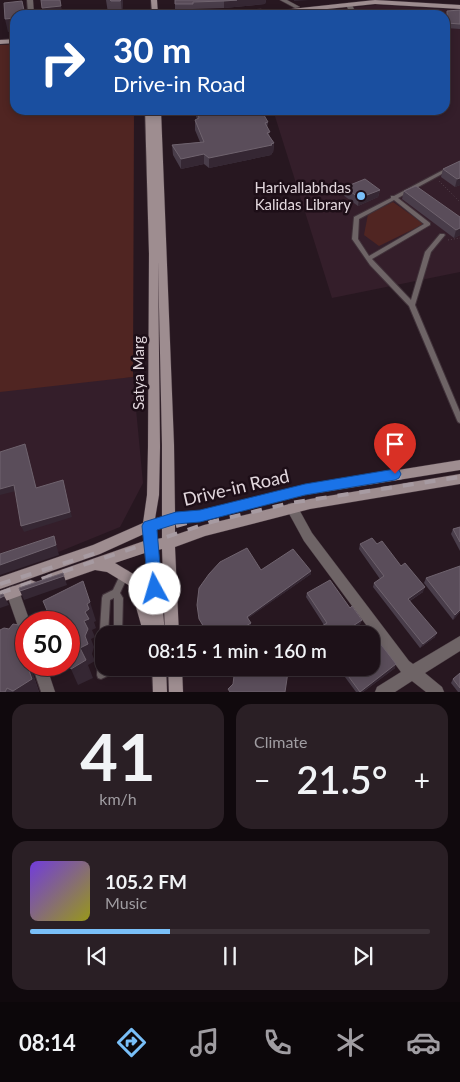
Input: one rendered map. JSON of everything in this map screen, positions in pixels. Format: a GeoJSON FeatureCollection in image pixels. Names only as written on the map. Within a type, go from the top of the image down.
{"type":"FeatureCollection","features":[{"type":"Feature","properties":{"kind":"main road"},"geometry":{"type":"LineString","coordinates":[[270,10],[368,0]]}},
{"type":"Feature","properties":{"kind":"main road"},"geometry":{"type":"LineString","coordinates":[[412,0],[460,5]]}},
{"type":"Feature","properties":{"kind":"main road"},"geometry":{"type":"LineString","coordinates":[[302,10],[400,1],[460,5]]}},
{"type":"Feature","properties":{"kind":"main road","name":"Satya Marg"},"geometry":{"type":"LineString","coordinates":[[151,115],[153,123],[172,626]]}},
{"type":"Feature","properties":{"kind":"main road","name":"Satya Marg"},"geometry":{"type":"LineString","coordinates":[[155,115],[153,123],[154,447],[153,495],[149,526],[157,626]]}},
{"type":"Feature","properties":{"kind":"main road","name":"Drive-in Road"},"geometry":{"type":"LineString","coordinates":[[0,583],[96,550],[149,526],[168,520],[200,516],[305,490],[460,464]]}},
{"type":"Feature","properties":{"kind":"main road"},"geometry":{"type":"LineString","coordinates":[[6,594],[150,546],[292,508],[460,479]]}},
{"type":"Feature","properties":{"kind":"main road"},"geometry":{"type":"LineString","coordinates":[[96,563],[109,566],[125,574],[135,582],[148,626]]}},
{"type":"Feature","properties":{"kind":"main road"},"geometry":{"type":"LineString","coordinates":[[159,676],[160,692]]}},
{"type":"Feature","properties":{"kind":"main road"},"geometry":{"type":"LineString","coordinates":[[175,676],[176,692]]}},
{"type":"Feature","properties":{"kind":"street"},"geometry":{"type":"LineString","coordinates":[[283,0],[297,7]]}},
{"type":"Feature","properties":{"kind":"street"},"geometry":{"type":"LineString","coordinates":[[349,5],[352,10]]}},
{"type":"Feature","properties":{"kind":"street"},"geometry":{"type":"LineString","coordinates":[[292,508],[308,537],[404,666],[436,692]]}},
{"type":"Feature","properties":{"kind":"street"},"geometry":{"type":"LineString","coordinates":[[6,594],[15,611]]}},
{"type":"Feature","properties":{"kind":"street"},"geometry":{"type":"LineString","coordinates":[[382,692],[460,644]]}},
{"type":"Feature","properties":{"kind":"street"},"geometry":{"type":"LineString","coordinates":[[42,676],[48,692]]}},
{"type":"Feature","properties":{"kind":"lane"},"geometry":{"type":"LineString","coordinates":[[458,164],[356,218],[355,239],[368,259],[412,305],[460,420]]}},
{"type":"Feature","properties":{"kind":"lane"},"geometry":{"type":"LineString","coordinates":[[368,259],[428,224],[393,197]]}},
{"type":"Feature","properties":{"kind":"lane"},"geometry":{"type":"LineString","coordinates":[[412,305],[428,252],[442,235]]}},
{"type":"Feature","properties":{"kind":"lane"},"geometry":{"type":"LineString","coordinates":[[104,626],[106,598],[116,593],[125,574]]}},
{"type":"Feature","properties":{"kind":"lane"},"geometry":{"type":"LineString","coordinates":[[116,593],[119,598],[118,626]]}},
{"type":"Feature","properties":{"kind":"path"},"geometry":{"type":"LineString","coordinates":[[434,176],[460,202]]}},
{"type":"Feature","properties":{"kind":"shaded area"},"geometry":{"type":"Polygon","coordinates":[[[377,5],[460,10],[460,272],[332,298],[275,115],[450,115],[450,10],[330,10],[377,5]]]}},
{"type":"Feature","properties":{"kind":"shaded area"},"geometry":{"type":"Polygon","coordinates":[[[10,44],[10,115],[134,115],[133,377],[0,392],[0,45],[10,44]]]}},
{"type":"Feature","properties":{"kind":"shaded area"},"geometry":{"type":"Polygon","coordinates":[[[393,202],[424,224],[379,246],[364,235],[368,214],[393,202]]]}},
{"type":"Feature","properties":{"kind":"shaded area"},"geometry":{"type":"Polygon","coordinates":[[[133,377],[143,483],[120,527],[34,562],[0,573],[0,389],[133,377]]]}},
{"type":"Feature","properties":{"kind":"building"},"geometry":{"type":"Polygon","coordinates":[[[41,0],[60,0],[61,6],[42,8],[41,0]]]}},
{"type":"Feature","properties":{"kind":"building"},"geometry":{"type":"Polygon","coordinates":[[[175,0],[237,0],[175,4],[175,0]]]}},
{"type":"Feature","properties":{"kind":"building"},"geometry":{"type":"Polygon","coordinates":[[[22,1],[24,10],[10,10],[10,18],[5,19],[4,3],[22,1]]]}},
{"type":"Feature","properties":{"kind":"building"},"geometry":{"type":"Polygon","coordinates":[[[460,10],[460,24],[450,23],[450,11],[460,10]]]}},
{"type":"Feature","properties":{"kind":"building"},"geometry":{"type":"Polygon","coordinates":[[[198,115],[264,115],[268,122],[265,123],[270,132],[267,133],[274,143],[209,158],[204,154],[181,159],[172,145],[204,142],[195,120],[199,118],[198,115]]]}},
{"type":"Feature","properties":{"kind":"building"},"geometry":{"type":"Polygon","coordinates":[[[460,161],[460,178],[457,179],[443,169],[460,161]]]}},
{"type":"Feature","properties":{"kind":"building"},"geometry":{"type":"Polygon","coordinates":[[[365,179],[380,190],[359,198],[345,187],[365,179]]]}},
{"type":"Feature","properties":{"kind":"building"},"geometry":{"type":"Polygon","coordinates":[[[416,186],[460,217],[460,228],[456,230],[404,191],[416,186]]]}},
{"type":"Feature","properties":{"kind":"building"},"geometry":{"type":"Polygon","coordinates":[[[25,444],[36,488],[63,480],[70,512],[21,526],[14,485],[0,489],[0,452],[25,444]]]}},
{"type":"Feature","properties":{"kind":"building"},"geometry":{"type":"Polygon","coordinates":[[[460,527],[460,542],[453,529],[460,527]]]}},
{"type":"Feature","properties":{"kind":"building"},"geometry":{"type":"Polygon","coordinates":[[[54,536],[56,545],[0,565],[0,554],[54,536]]]}},
{"type":"Feature","properties":{"kind":"building"},"geometry":{"type":"Polygon","coordinates":[[[372,538],[377,544],[382,541],[401,566],[405,563],[425,587],[408,599],[437,633],[423,644],[374,583],[384,576],[360,544],[372,538]]]}},
{"type":"Feature","properties":{"kind":"building"},"geometry":{"type":"Polygon","coordinates":[[[247,548],[261,570],[293,549],[311,571],[247,617],[251,623],[246,626],[203,626],[199,619],[197,605],[199,588],[220,562],[247,548]]]}},
{"type":"Feature","properties":{"kind":"building"},"geometry":{"type":"Polygon","coordinates":[[[460,566],[460,610],[455,615],[426,578],[460,566]]]}},
{"type":"Feature","properties":{"kind":"building"},"geometry":{"type":"Polygon","coordinates":[[[63,573],[64,576],[20,591],[19,588],[63,573]]]}},
{"type":"Feature","properties":{"kind":"building"},"geometry":{"type":"Polygon","coordinates":[[[330,580],[350,608],[352,606],[362,620],[353,626],[322,626],[327,623],[307,593],[330,580]]]}},
{"type":"Feature","properties":{"kind":"building"},"geometry":{"type":"Polygon","coordinates":[[[83,581],[90,602],[87,604],[89,609],[85,612],[89,619],[84,621],[88,629],[85,636],[88,644],[80,648],[80,611],[47,611],[43,601],[83,581]]]}},
{"type":"Feature","properties":{"kind":"building"},"geometry":{"type":"Polygon","coordinates":[[[15,624],[15,676],[31,676],[32,679],[13,691],[7,688],[5,692],[0,692],[0,630],[4,628],[9,629],[15,624]]]}},
{"type":"Feature","properties":{"kind":"building"},"geometry":{"type":"Polygon","coordinates":[[[380,643],[396,664],[360,692],[348,676],[380,676],[380,643]]]}},
{"type":"Feature","properties":{"kind":"building"},"geometry":{"type":"Polygon","coordinates":[[[80,648],[86,660],[80,664],[80,648]]]}},
{"type":"Feature","properties":{"kind":"building"},"geometry":{"type":"Polygon","coordinates":[[[460,673],[460,688],[453,679],[460,673]]]}},
{"type":"Feature","properties":{"kind":"building"},"geometry":{"type":"Polygon","coordinates":[[[234,676],[287,676],[285,692],[230,692],[228,689],[233,684],[234,676]]]}},
{"type":"Feature","properties":{"kind":"railway"},"geometry":{"type":"LineString","coordinates":[[176,526],[286,495],[410,476]]}},
{"type":"Feature","properties":{"kind":"railway"},"geometry":{"type":"LineString","coordinates":[[0,593],[211,522],[290,503],[460,477]]}},
{"type":"Feature","properties":{"kind":"railway"},"geometry":{"type":"LineString","coordinates":[[0,584],[96,553]]}},
{"type":"Feature","properties":{"kind":"place","name":"Harivallabhdas Kalidas Library"},"geometry":{"type":"Point","coordinates":[361,196]}},
{"type":"Feature","properties":{"kind":"route"},"geometry":{"type":"LineString","coordinates":[[155,589],[149,526],[176,518],[200,516],[305,490],[395,474]]}}]}
